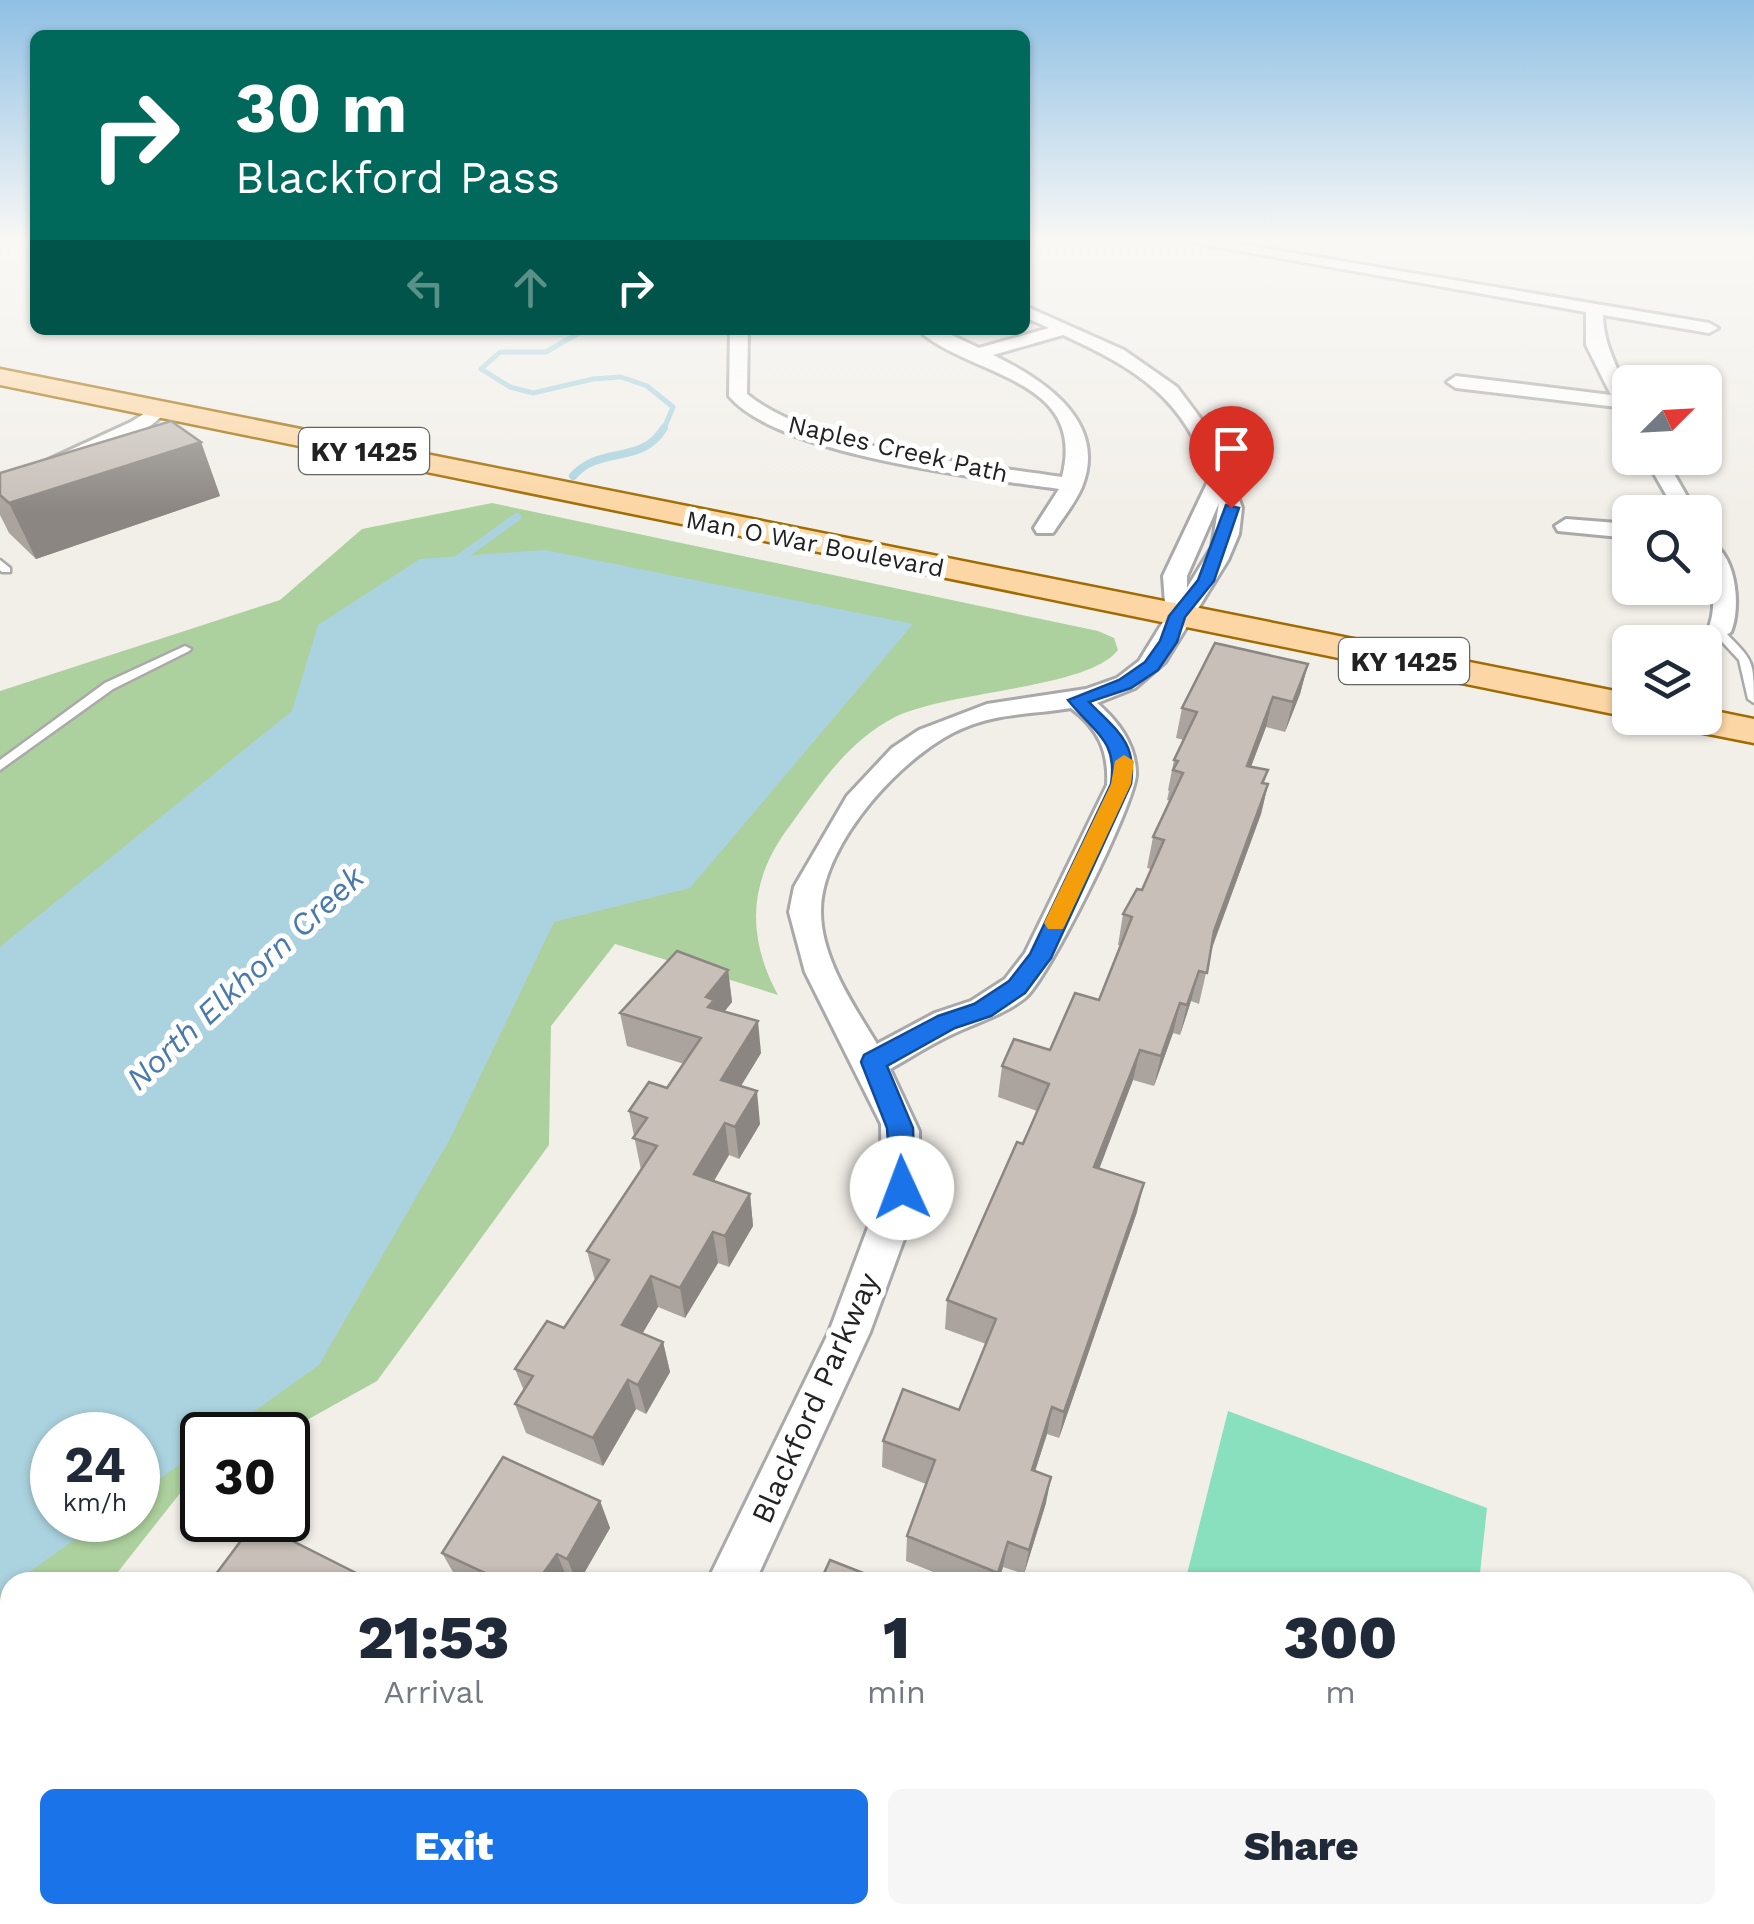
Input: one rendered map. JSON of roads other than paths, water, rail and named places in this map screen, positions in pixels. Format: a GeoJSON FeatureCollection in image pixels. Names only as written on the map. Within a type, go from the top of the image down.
{"type":"FeatureCollection","features":[{"type":"Feature","properties":{"kind":"main road","name":"Man O War Boulevard"},"geometry":{"type":"LineString","coordinates":[[0,377],[1612,702]]}},
{"type":"Feature","properties":{"kind":"main road"},"geometry":{"type":"LineString","coordinates":[[1722,725],[1754,731]]}},
{"type":"Feature","properties":{"kind":"street"},"geometry":{"type":"LineString","coordinates":[[977,354],[1054,332]]}},
{"type":"Feature","properties":{"kind":"street","name":"Blackford Parkway"},"geometry":{"type":"LineString","coordinates":[[736,1572],[862,1307],[902,1188],[900,1128],[873,1062],[808,949],[806,891],[846,818],[895,759],[928,732],[984,712],[1077,700],[1125,684],[1151,666],[1168,642],[1177,616],[1206,581],[1222,544],[1231,508],[1210,438],[1183,402],[1145,371],[1071,332]]}},
{"type":"Feature","properties":{"kind":"street"},"geometry":{"type":"LineString","coordinates":[[1595,332],[1595,345],[1612,378]]}},
{"type":"Feature","properties":{"kind":"street","name":"Naples Creek Path"},"geometry":{"type":"LineString","coordinates":[[739,335],[738,396],[758,416],[834,439],[961,468],[1074,485]]}},
{"type":"Feature","properties":{"kind":"street"},"geometry":{"type":"LineString","coordinates":[[938,335],[1038,388],[1067,415],[1081,447],[1074,485],[1045,528]]}},
{"type":"Feature","properties":{"kind":"street"},"geometry":{"type":"LineString","coordinates":[[997,363],[1084,337]]}},
{"type":"Feature","properties":{"kind":"street"},"geometry":{"type":"LineString","coordinates":[[1456,382],[1612,406]]}},
{"type":"Feature","properties":{"kind":"street"},"geometry":{"type":"LineString","coordinates":[[0,490],[138,426],[161,409]]}},
{"type":"Feature","properties":{"kind":"street"},"geometry":{"type":"LineString","coordinates":[[1566,526],[1612,530]]}},
{"type":"Feature","properties":{"kind":"street"},"geometry":{"type":"LineString","coordinates":[[1722,580],[1731,610],[1722,626]]}},
{"type":"Feature","properties":{"kind":"street"},"geometry":{"type":"LineString","coordinates":[[873,1062],[946,1022],[982,1010],[1017,987],[1039,958],[1123,772],[1124,760],[1116,741],[1077,700]]}},
{"type":"Feature","properties":{"kind":"lane"},"geometry":{"type":"LineString","coordinates":[[1722,635],[1744,659],[1754,699]]}},
{"type":"Feature","properties":{"kind":"lane"},"geometry":{"type":"LineString","coordinates":[[0,766],[109,686],[185,649]]}},
{"type":"Feature","properties":{"kind":"water"},"geometry":{"type":"Polygon","coordinates":[[[545,550],[913,624],[690,888],[554,922],[451,1137],[319,1365],[253,1412],[180,1412],[180,1464],[160,1479],[160,1412],[30,1412],[30,1542],[71,1542],[29,1572],[0,1572],[0,947],[292,711],[318,625],[420,559],[545,550]]]}},
{"type":"Feature","properties":{"kind":"waterway","name":"North Elkhorn Creek"},"geometry":{"type":"LineString","coordinates":[[575,335],[546,352],[500,352],[481,369],[510,387],[533,393],[593,379],[621,377],[647,386],[673,407],[663,431]]}},
{"type":"Feature","properties":{"kind":"waterway","name":"North Elkhorn Creek"},"geometry":{"type":"LineString","coordinates":[[573,476],[595,461],[644,447],[664,428]]}},
{"type":"Feature","properties":{"kind":"waterway","name":"North Elkhorn Creek"},"geometry":{"type":"LineString","coordinates":[[450,565],[517,517]]}}]}
